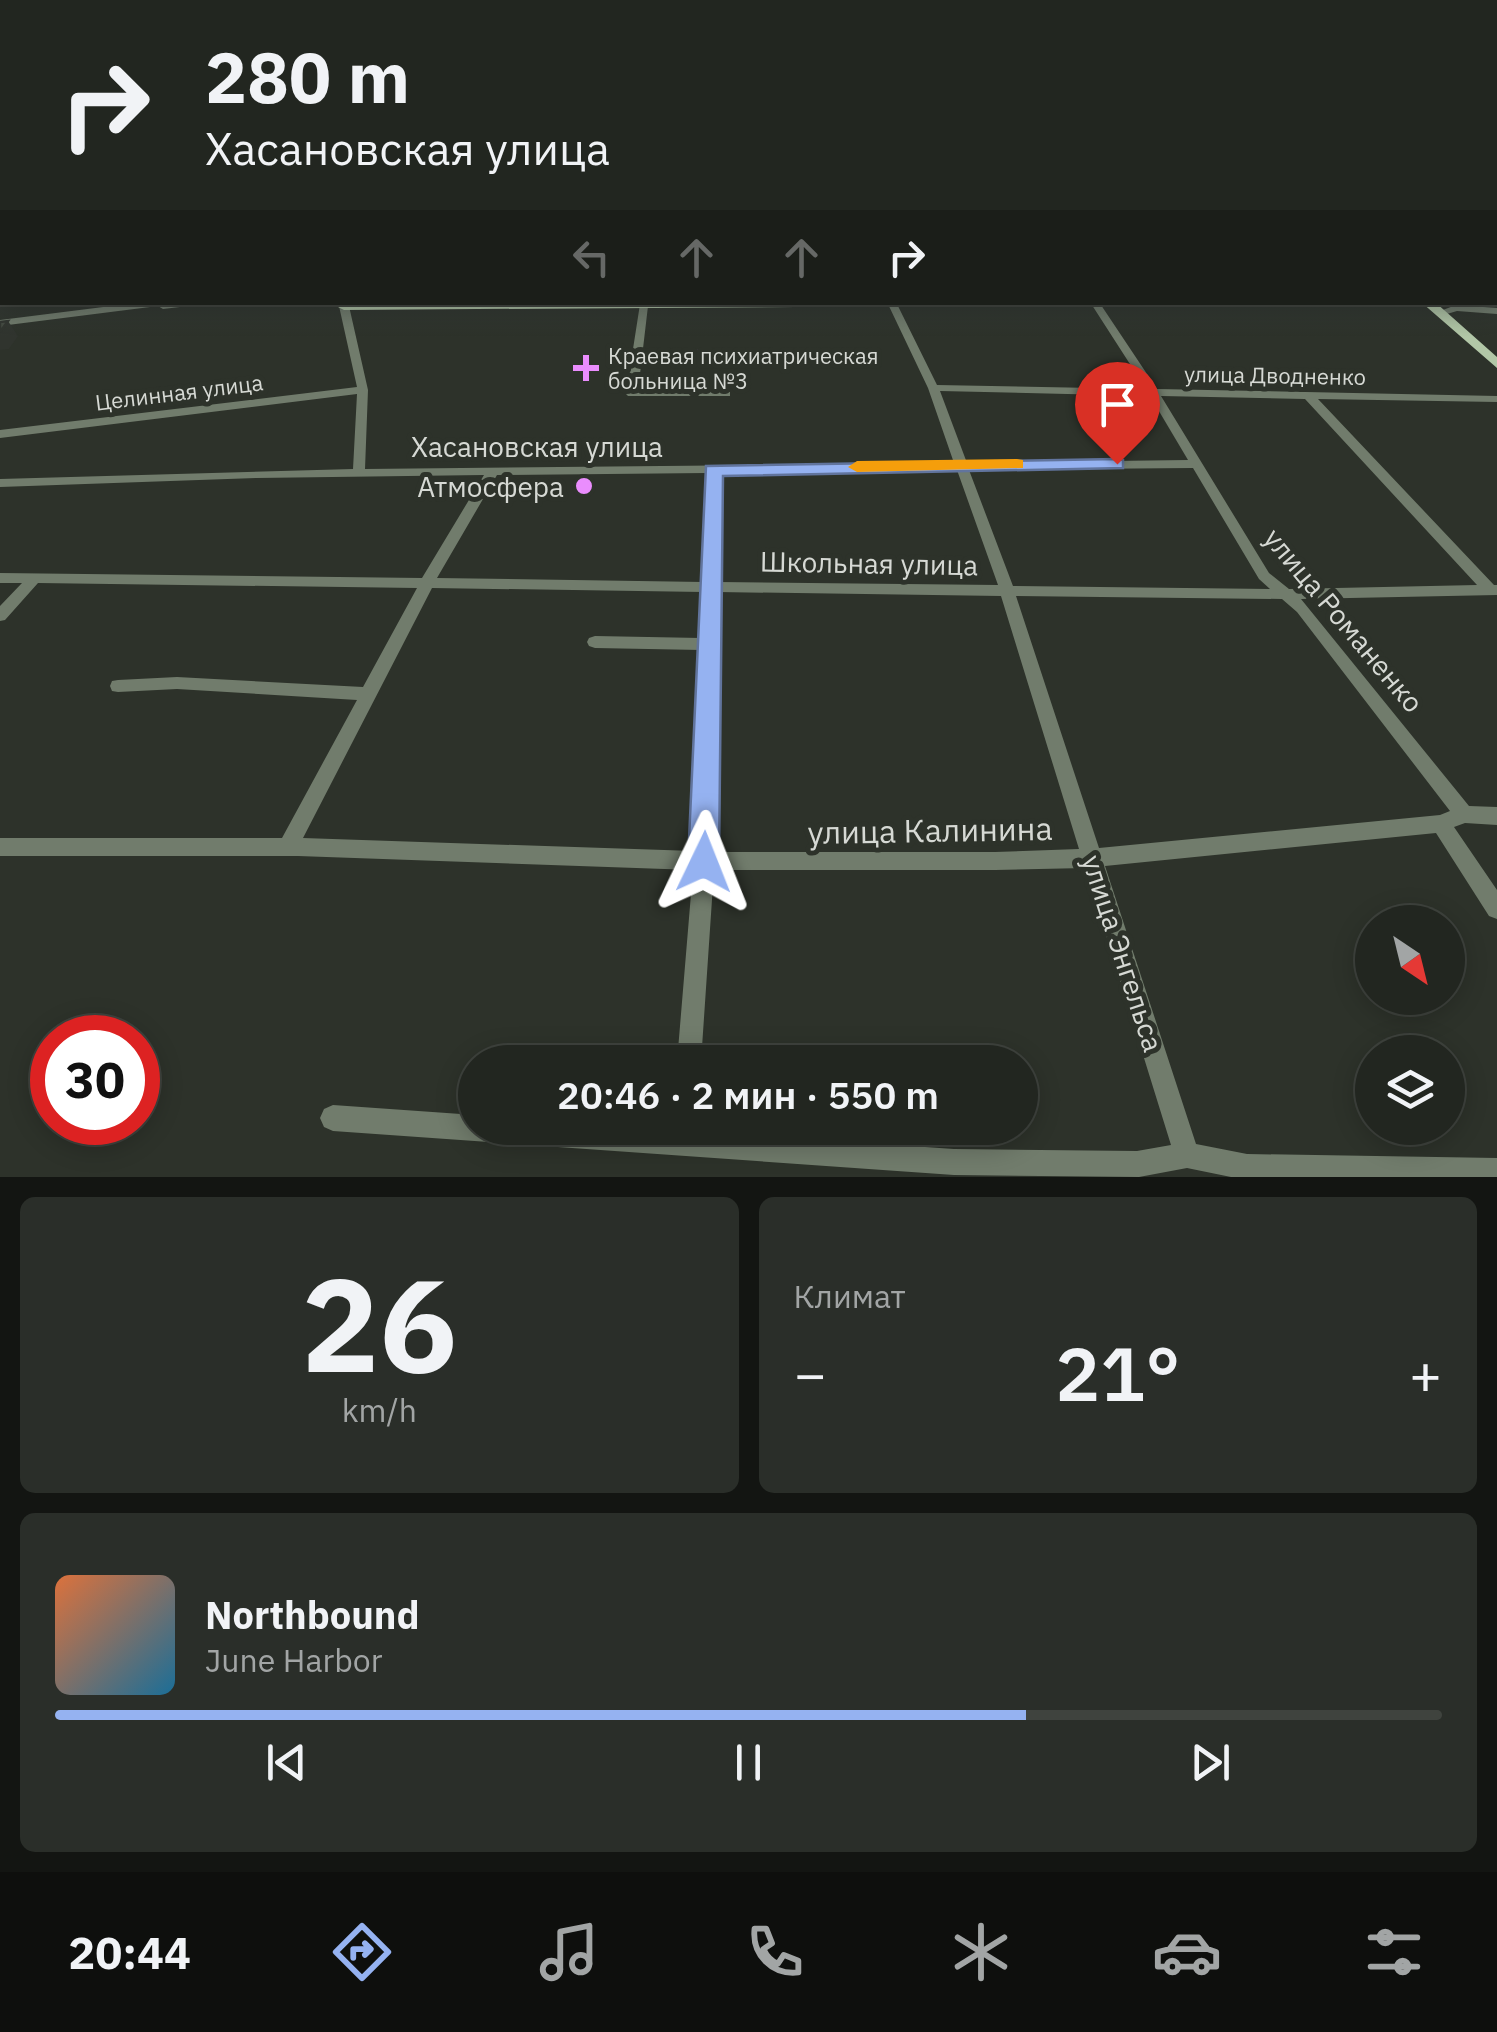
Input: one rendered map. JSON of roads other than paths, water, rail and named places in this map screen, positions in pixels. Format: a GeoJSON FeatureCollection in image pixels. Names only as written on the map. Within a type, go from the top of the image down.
{"type":"FeatureCollection","features":[{"type":"Feature","properties":{"kind":"main road"},"geometry":{"type":"LineString","coordinates":[[628,305],[726,305]]}},
{"type":"Feature","properties":{"kind":"main road"},"geometry":{"type":"LineString","coordinates":[[1431,305],[1497,364]]}},
{"type":"Feature","properties":{"kind":"street"},"geometry":{"type":"LineString","coordinates":[[144,307],[154,305]]}},
{"type":"Feature","properties":{"kind":"street"},"geometry":{"type":"LineString","coordinates":[[0,324],[174,305]]}},
{"type":"Feature","properties":{"kind":"street"},"geometry":{"type":"LineString","coordinates":[[338,305],[363,390],[358,472]]}},
{"type":"Feature","properties":{"kind":"street","name":"улица Энгельса"},"geometry":{"type":"LineString","coordinates":[[892,305],[933,388],[1006,590],[1187,1155]]}},
{"type":"Feature","properties":{"kind":"street","name":"улица Романенко"},"geometry":{"type":"LineString","coordinates":[[1096,305],[1264,576],[1302,608],[1464,814]]}},
{"type":"Feature","properties":{"kind":"street"},"geometry":{"type":"LineString","coordinates":[[643,306],[632,394],[726,394]]}},
{"type":"Feature","properties":{"kind":"street"},"geometry":{"type":"LineString","coordinates":[[1440,313],[1456,308],[1497,311]]}},
{"type":"Feature","properties":{"kind":"street","name":"улица Дводненко"},"geometry":{"type":"LineString","coordinates":[[933,388],[1497,400]]}},
{"type":"Feature","properties":{"kind":"street","name":"Целинная улица"},"geometry":{"type":"LineString","coordinates":[[0,434],[363,390]]}},
{"type":"Feature","properties":{"kind":"street"},"geometry":{"type":"LineString","coordinates":[[1309,396],[1493,590]]}},
{"type":"Feature","properties":{"kind":"street","name":"Хасановская улица"},"geometry":{"type":"LineString","coordinates":[[0,483],[92,477],[358,472],[1194,464]]}},
{"type":"Feature","properties":{"kind":"street"},"geometry":{"type":"LineString","coordinates":[[288,847],[428,581],[493,470]]}},
{"type":"Feature","properties":{"kind":"street"},"geometry":{"type":"LineString","coordinates":[[690,1045],[704,862],[713,470]]}},
{"type":"Feature","properties":{"kind":"street","name":"Школьная улица"},"geometry":{"type":"LineString","coordinates":[[0,578],[1285,594],[1493,590]]}},
{"type":"Feature","properties":{"kind":"street"},"geometry":{"type":"LineString","coordinates":[[0,616],[35,578]]}},
{"type":"Feature","properties":{"kind":"street"},"geometry":{"type":"LineString","coordinates":[[595,642],[711,644]]}},
{"type":"Feature","properties":{"kind":"street"},"geometry":{"type":"LineString","coordinates":[[118,686],[177,683],[368,694]]}},
{"type":"Feature","properties":{"kind":"street","name":"улица Калинина"},"geometry":{"type":"LineString","coordinates":[[0,847],[288,847],[704,862],[1093,858],[1441,824],[1464,814],[1497,816]]}},
{"type":"Feature","properties":{"kind":"street"},"geometry":{"type":"LineString","coordinates":[[1441,824],[1497,908]]}},
{"type":"Feature","properties":{"kind":"street"},"geometry":{"type":"LineString","coordinates":[[333,1118],[458,1124]]}},
{"type":"Feature","properties":{"kind":"street"},"geometry":{"type":"LineString","coordinates":[[777,1145],[954,1162],[1138,1164],[1187,1155],[1249,1172],[1497,1171]]}},
{"type":"Feature","properties":{"kind":"place","name":"Краевая психиатрическая больница №3"},"geometry":{"type":"Point","coordinates":[586,368]}},
{"type":"Feature","properties":{"kind":"place","name":"Атмосфера"},"geometry":{"type":"Point","coordinates":[584,486]}}]}
